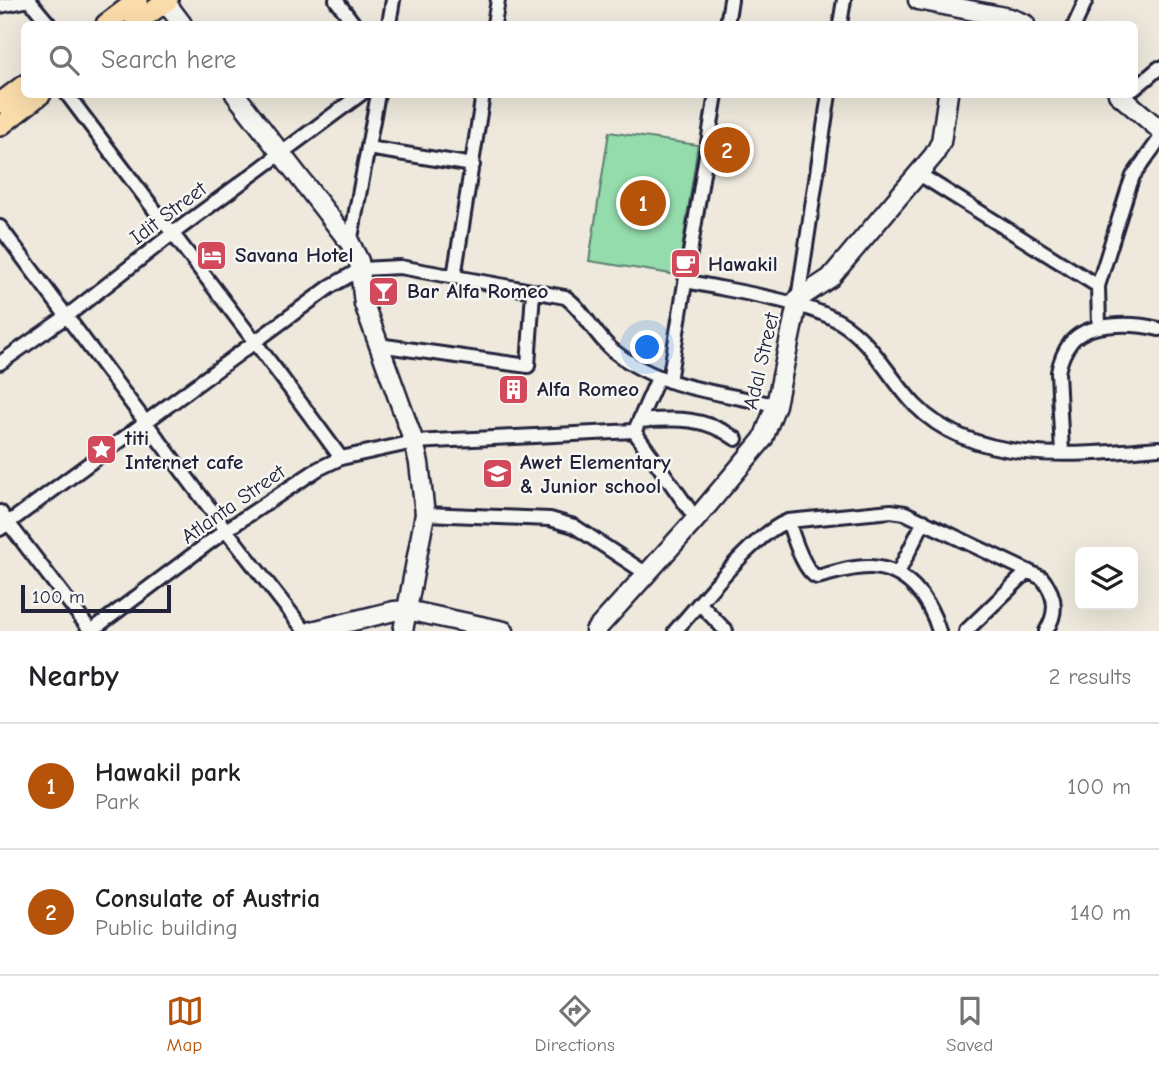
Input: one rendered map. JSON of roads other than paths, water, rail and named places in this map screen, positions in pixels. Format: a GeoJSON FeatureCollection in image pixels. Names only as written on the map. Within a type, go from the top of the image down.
{"type":"FeatureCollection","features":[{"type":"Feature","properties":{"kind":"main road"},"geometry":{"type":"LineString","coordinates":[[110,21],[138,0]]}},
{"type":"Feature","properties":{"kind":"main road"},"geometry":{"type":"LineString","coordinates":[[139,21],[166,1]]}},
{"type":"Feature","properties":{"kind":"main road"},"geometry":{"type":"LineString","coordinates":[[0,103],[21,87]]}},
{"type":"Feature","properties":{"kind":"main road"},"geometry":{"type":"LineString","coordinates":[[0,126],[36,98]]}},
{"type":"Feature","properties":{"kind":"street"},"geometry":{"type":"LineString","coordinates":[[0,6],[29,0],[46,21]]}},
{"type":"Feature","properties":{"kind":"street"},"geometry":{"type":"LineString","coordinates":[[336,0],[352,21]]}},
{"type":"Feature","properties":{"kind":"street"},"geometry":{"type":"LineString","coordinates":[[390,21],[393,0]]}},
{"type":"Feature","properties":{"kind":"street"},"geometry":{"type":"LineString","coordinates":[[494,21],[498,0]]}},
{"type":"Feature","properties":{"kind":"street"},"geometry":{"type":"LineString","coordinates":[[728,21],[731,0]]}},
{"type":"Feature","properties":{"kind":"street"},"geometry":{"type":"LineString","coordinates":[[840,21],[844,0]]}},
{"type":"Feature","properties":{"kind":"street"},"geometry":{"type":"LineString","coordinates":[[918,0],[1018,21]]}},
{"type":"Feature","properties":{"kind":"street"},"geometry":{"type":"LineString","coordinates":[[1076,21],[1086,0]]}},
{"type":"Feature","properties":{"kind":"street"},"geometry":{"type":"LineString","coordinates":[[166,1],[180,21]]}},
{"type":"Feature","properties":{"kind":"street"},"geometry":{"type":"LineString","coordinates":[[1138,85],[1159,68]]}},
{"type":"Feature","properties":{"kind":"street"},"geometry":{"type":"LineString","coordinates":[[70,98],[172,234],[257,341],[341,458]]}},
{"type":"Feature","properties":{"kind":"street"},"geometry":{"type":"LineString","coordinates":[[238,98],[350,243],[357,256],[364,304],[414,442],[419,463],[425,514],[403,631]]}},
{"type":"Feature","properties":{"kind":"street","name":"Idit Street"},"geometry":{"type":"LineString","coordinates":[[0,363],[67,316],[172,234],[356,98]]}},
{"type":"Feature","properties":{"kind":"street"},"geometry":{"type":"LineString","coordinates":[[350,243],[377,98]]}},
{"type":"Feature","properties":{"kind":"street"},"geometry":{"type":"LineString","coordinates":[[454,277],[482,98]]}},
{"type":"Feature","properties":{"kind":"street"},"geometry":{"type":"LineString","coordinates":[[696,519],[637,426],[664,380],[686,281],[715,98]]}},
{"type":"Feature","properties":{"kind":"street"},"geometry":{"type":"LineString","coordinates":[[797,302],[828,98]]}},
{"type":"Feature","properties":{"kind":"street","name":"Adal Street"},"geometry":{"type":"LineString","coordinates":[[595,631],[696,519],[763,439],[776,405],[797,302],[830,278],[938,149],[947,98]]}},
{"type":"Feature","properties":{"kind":"street"},"geometry":{"type":"LineString","coordinates":[[1130,98],[1159,129]]}},
{"type":"Feature","properties":{"kind":"street"},"geometry":{"type":"LineString","coordinates":[[1099,326],[1098,286],[1130,183],[1159,141]]}},
{"type":"Feature","properties":{"kind":"street"},"geometry":{"type":"LineString","coordinates":[[368,148],[473,165]]}},
{"type":"Feature","properties":{"kind":"street"},"geometry":{"type":"LineString","coordinates":[[919,174],[1098,286]]}},
{"type":"Feature","properties":{"kind":"street"},"geometry":{"type":"LineString","coordinates":[[0,227],[226,530],[305,631]]}},
{"type":"Feature","properties":{"kind":"street"},"geometry":{"type":"LineString","coordinates":[[91,631],[3,521],[146,423],[331,286],[361,269],[400,267],[565,297],[576,304],[584,319],[612,351],[633,366],[664,380],[776,405]]}},
{"type":"Feature","properties":{"kind":"street"},"geometry":{"type":"LineString","coordinates":[[686,281],[797,302],[822,313],[855,332],[917,408],[957,434],[981,444],[1010,451],[1062,453],[1159,448]]}},
{"type":"Feature","properties":{"kind":"street"},"geometry":{"type":"LineString","coordinates":[[378,345],[528,366],[533,292]]}},
{"type":"Feature","properties":{"kind":"street"},"geometry":{"type":"LineString","coordinates":[[1062,453],[1058,372],[1072,340],[1099,326],[1144,325],[1159,329]]}},
{"type":"Feature","properties":{"kind":"street","name":"Atlanta Street"},"geometry":{"type":"LineString","coordinates":[[91,631],[226,530],[318,469],[341,458],[414,442],[637,426],[680,420],[711,424],[736,439]]}},
{"type":"Feature","properties":{"kind":"street"},"geometry":{"type":"LineString","coordinates":[[675,631],[766,532],[788,521],[891,511],[905,513],[924,521],[1042,578],[1054,597],[1055,608],[1046,631]]}},
{"type":"Feature","properties":{"kind":"street"},"geometry":{"type":"LineString","coordinates":[[425,514],[550,519],[573,526],[647,574]]}},
{"type":"Feature","properties":{"kind":"street"},"geometry":{"type":"LineString","coordinates":[[788,521],[812,575],[817,577],[867,567],[898,572],[922,596],[936,620],[939,631]]}},
{"type":"Feature","properties":{"kind":"street"},"geometry":{"type":"LineString","coordinates":[[898,572],[924,521]]}},
{"type":"Feature","properties":{"kind":"street"},"geometry":{"type":"LineString","coordinates":[[966,631],[1028,571]]}},
{"type":"Feature","properties":{"kind":"street"},"geometry":{"type":"LineString","coordinates":[[700,604],[726,631]]}},
{"type":"Feature","properties":{"kind":"street"},"geometry":{"type":"LineString","coordinates":[[312,631],[407,610],[504,631]]}},
{"type":"Feature","properties":{"kind":"place","name":"Consulate of Austria"},"geometry":{"type":"Point","coordinates":[727,150]}},
{"type":"Feature","properties":{"kind":"place","name":"Hawakil park"},"geometry":{"type":"Point","coordinates":[643,203]}},
{"type":"Feature","properties":{"kind":"place","name":"Savana Hotel"},"geometry":{"type":"Point","coordinates":[212,255]}},
{"type":"Feature","properties":{"kind":"place","name":"Hawakil"},"geometry":{"type":"Point","coordinates":[685,264]}},
{"type":"Feature","properties":{"kind":"place","name":"Bar Alfa Romeo"},"geometry":{"type":"Point","coordinates":[384,291]}},
{"type":"Feature","properties":{"kind":"place","name":"Alfa Romeo"},"geometry":{"type":"Point","coordinates":[514,389]}},
{"type":"Feature","properties":{"kind":"place","name":"titi Internet cafe"},"geometry":{"type":"Point","coordinates":[102,450]}},
{"type":"Feature","properties":{"kind":"place","name":"Awet Elementary & Junior school"},"geometry":{"type":"Point","coordinates":[497,474]}}]}
